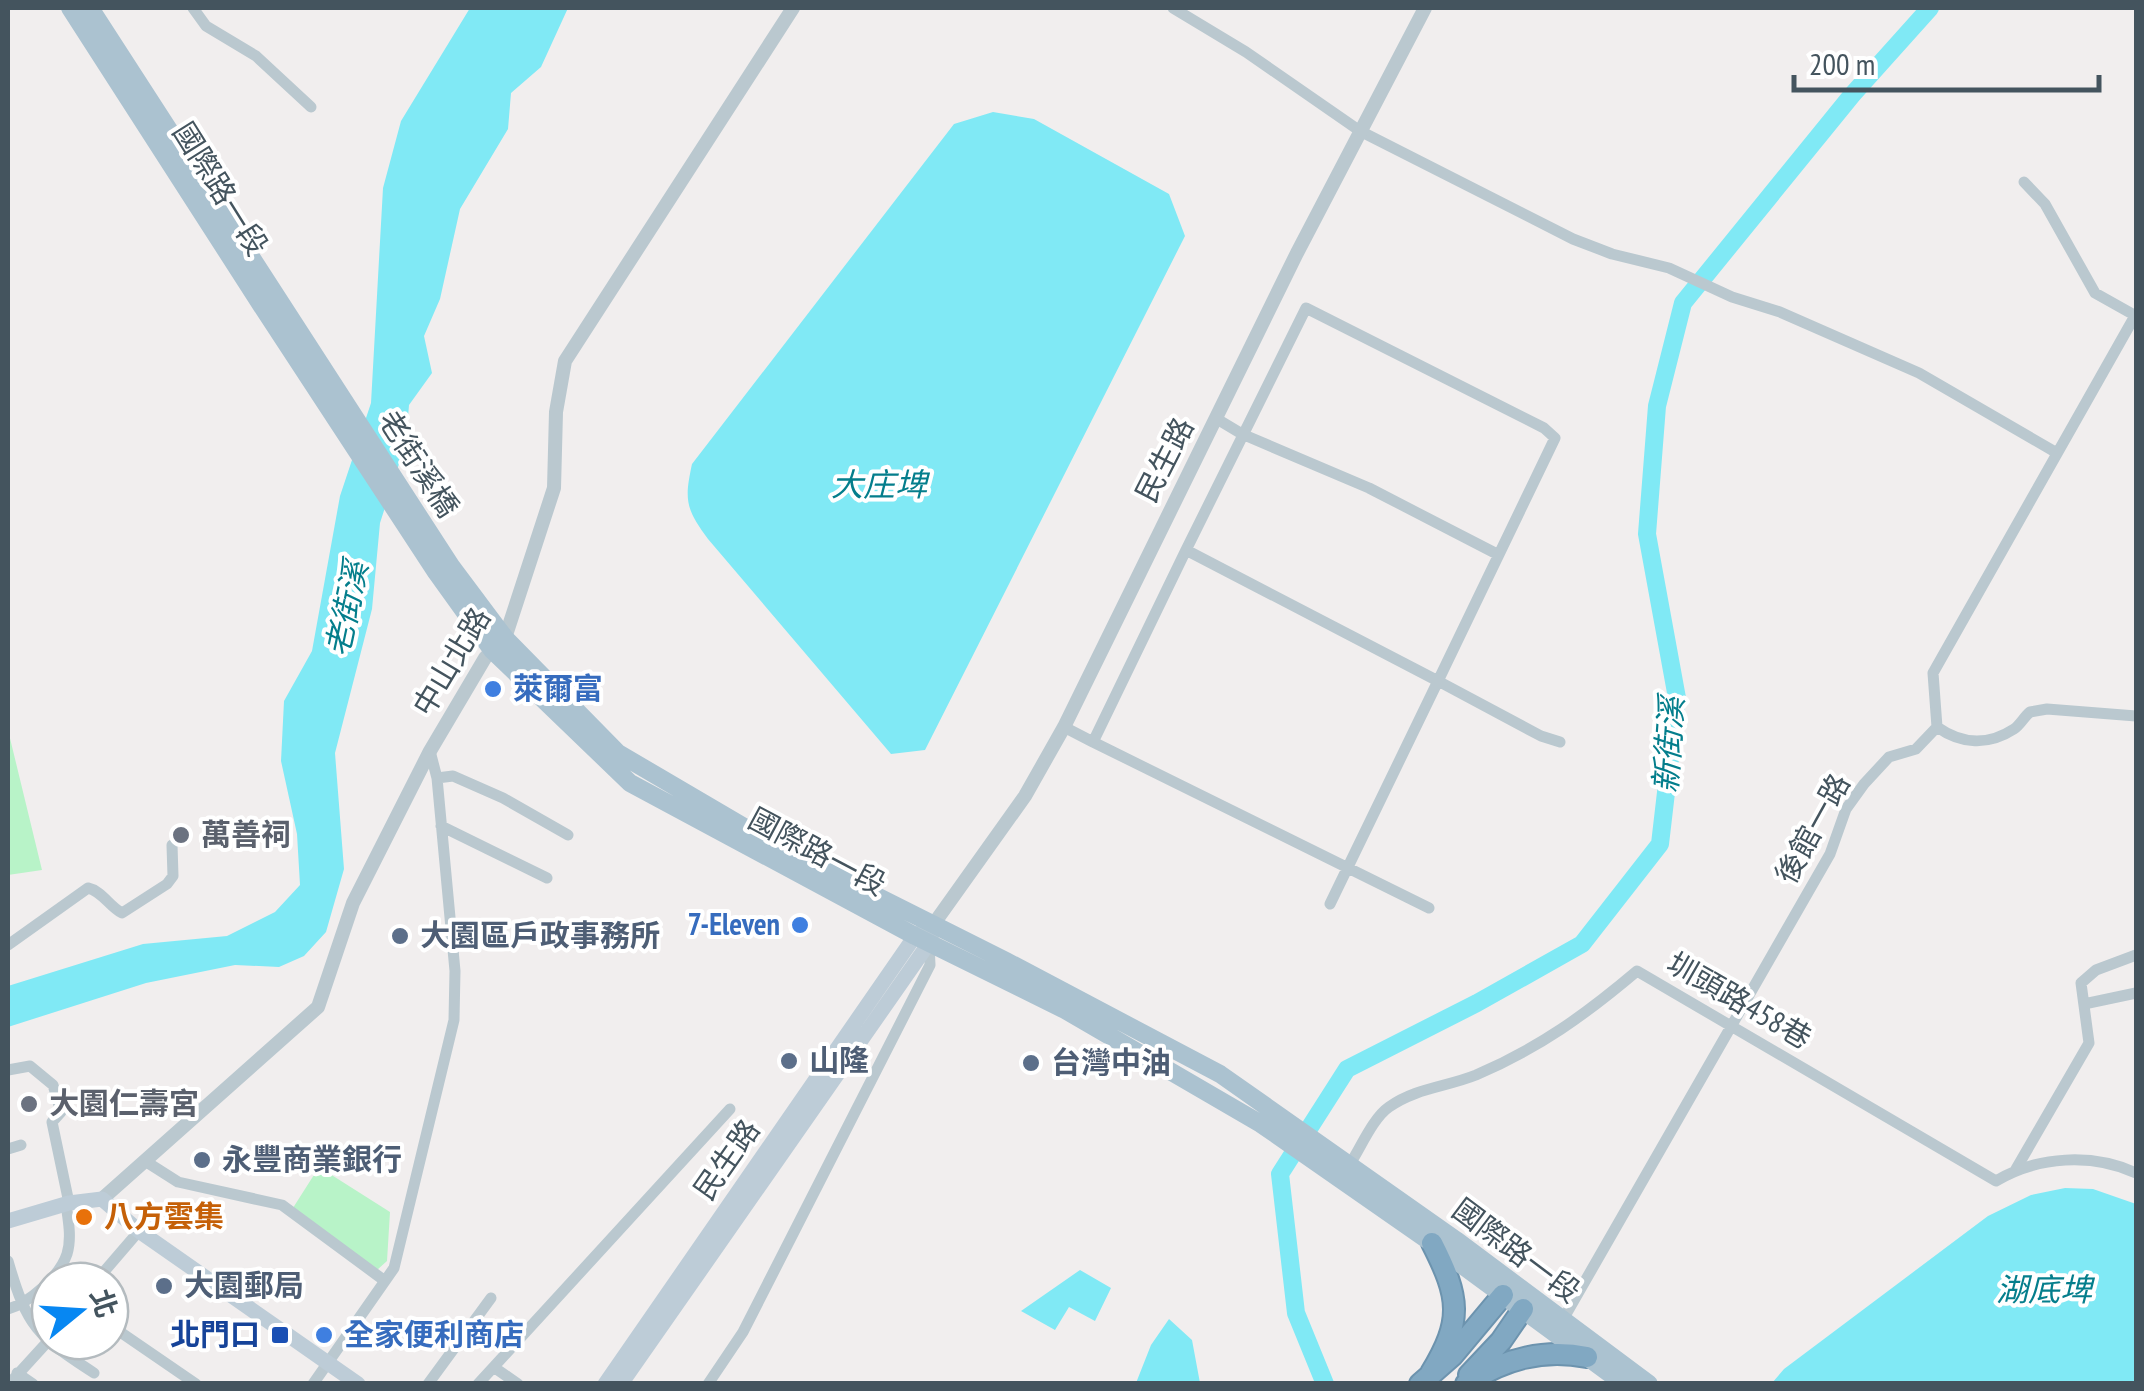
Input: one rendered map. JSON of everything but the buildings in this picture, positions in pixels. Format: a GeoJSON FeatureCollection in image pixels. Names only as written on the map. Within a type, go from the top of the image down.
{"type":"FeatureCollection","features":[{"type":"Feature","properties":{"kind":"highway"},"geometry":{"type":"LineString","coordinates":[[1425,1378],[1453,1332],[1454,1310],[1445,1268],[1432,1243]]}},
{"type":"Feature","properties":{"kind":"highway"},"geometry":{"type":"LineString","coordinates":[[1425,1378],[1511,1291]]}},
{"type":"Feature","properties":{"kind":"highway"},"geometry":{"type":"LineString","coordinates":[[1463,1384],[1501,1341],[1522,1308]]}},
{"type":"Feature","properties":{"kind":"highway"},"geometry":{"type":"LineString","coordinates":[[1463,1384],[1498,1366],[1532,1355],[1548,1352],[1587,1357]]}},
{"type":"Feature","properties":{"kind":"main road","name":"國際路一段"},"geometry":{"type":"LineString","coordinates":[[70,8],[331,396]]}},
{"type":"Feature","properties":{"kind":"main road","name":"國際路一段"},"geometry":{"type":"LineString","coordinates":[[90,8],[331,396]]}},
{"type":"Feature","properties":{"kind":"main road","name":"老街溪橋"},"geometry":{"type":"LineString","coordinates":[[331,396],[444,569]]}},
{"type":"Feature","properties":{"kind":"main road","name":"國際路一段"},"geometry":{"type":"LineString","coordinates":[[444,569],[499,644],[630,784],[1065,1010],[1346,1173],[1559,1326],[1648,1384]]}},
{"type":"Feature","properties":{"kind":"main road","name":"國際路一段"},"geometry":{"type":"LineString","coordinates":[[926,935],[1204,1066],[1246,1092],[1432,1243],[1511,1291]]}},
{"type":"Feature","properties":{"kind":"main road","name":"民生路"},"geometry":{"type":"LineString","coordinates":[[606,1384],[926,935]]}},
{"type":"Feature","properties":{"kind":"main road","name":"民生路"},"geometry":{"type":"LineString","coordinates":[[622,1384],[926,935]]}},
{"type":"Feature","properties":{"kind":"main road"},"geometry":{"type":"LineString","coordinates":[[8,1221],[68,1203],[102,1199],[139,1231],[358,1384]]}},
{"type":"Feature","properties":{"kind":"main road"},"geometry":{"type":"LineString","coordinates":[[1511,1291],[1522,1308]]}},
{"type":"Feature","properties":{"kind":"main road","name":"國際路一段"},"geometry":{"type":"LineString","coordinates":[[1522,1308],[1559,1326],[1587,1357],[1624,1384]]}},
{"type":"Feature","properties":{"kind":"street"},"geometry":{"type":"LineString","coordinates":[[193,8],[206,26],[256,56],[310,106]]}},
{"type":"Feature","properties":{"kind":"street","name":"中山北路"},"geometry":{"type":"LineString","coordinates":[[102,1199],[318,1007],[353,903],[430,750],[499,644],[554,488],[556,412],[565,362],[793,8]]}},
{"type":"Feature","properties":{"kind":"street"},"geometry":{"type":"LineString","coordinates":[[1173,8],[1246,52],[1360,131],[1573,239],[1676,272],[1920,372],[2057,453]]}},
{"type":"Feature","properties":{"kind":"street","name":"民生路"},"geometry":{"type":"LineString","coordinates":[[926,935],[1025,796],[1064,727],[1425,8]]}},
{"type":"Feature","properties":{"kind":"street"},"geometry":{"type":"LineString","coordinates":[[2024,182],[2045,204],[2095,293],[2136,316],[1933,673],[1937,728],[1955,740],[1976,742],[2018,728],[2030,712],[2047,709],[2136,716]]}},
{"type":"Feature","properties":{"kind":"street"},"geometry":{"type":"LineString","coordinates":[[1093,742],[1306,308],[1544,428],[1555,438],[1330,904]]}},
{"type":"Feature","properties":{"kind":"street"},"geometry":{"type":"LineString","coordinates":[[1217,419],[1242,434],[1370,488],[1496,554]]}},
{"type":"Feature","properties":{"kind":"street"},"geometry":{"type":"LineString","coordinates":[[1186,550],[1541,736],[1560,742]]}},
{"type":"Feature","properties":{"kind":"street"},"geometry":{"type":"LineString","coordinates":[[1064,727],[1429,908]]}},
{"type":"Feature","properties":{"kind":"street","name":"後館一路"},"geometry":{"type":"LineString","coordinates":[[1559,1326],[1830,854],[1846,809],[1890,758],[1916,748],[1937,728]]}},
{"type":"Feature","properties":{"kind":"street"},"geometry":{"type":"LineString","coordinates":[[312,1384],[394,1268],[454,1020],[455,971],[438,778],[430,750]]}},
{"type":"Feature","properties":{"kind":"street"},"geometry":{"type":"LineString","coordinates":[[438,778],[453,776],[568,834]]}},
{"type":"Feature","properties":{"kind":"street"},"geometry":{"type":"LineString","coordinates":[[441,826],[547,878]]}},
{"type":"Feature","properties":{"kind":"street"},"geometry":{"type":"LineString","coordinates":[[8,945],[88,888],[96,889],[122,913],[173,876],[172,845]]}},
{"type":"Feature","properties":{"kind":"street"},"geometry":{"type":"LineString","coordinates":[[708,1384],[743,1332],[930,966],[926,935]]}},
{"type":"Feature","properties":{"kind":"street"},"geometry":{"type":"LineString","coordinates":[[2016,1168],[2089,1043],[2082,983],[2096,970],[2136,955]]}},
{"type":"Feature","properties":{"kind":"street","name":"圳頭路458巷"},"geometry":{"type":"LineString","coordinates":[[1346,1173],[1385,1109],[1417,1091],[1472,1076],[1541,1044],[1579,1020],[1637,970],[1996,1181],[2016,1168],[2070,1158],[2096,1161],[2136,1174]]}},
{"type":"Feature","properties":{"kind":"street"},"geometry":{"type":"LineString","coordinates":[[2084,1004],[2136,993]]}},
{"type":"Feature","properties":{"kind":"street"},"geometry":{"type":"LineString","coordinates":[[8,1070],[30,1066],[53,1085],[61,1112],[52,1122],[68,1203],[68,1253],[62,1266],[21,1305],[8,1309]]}},
{"type":"Feature","properties":{"kind":"street"},"geometry":{"type":"LineString","coordinates":[[478,1384],[730,1109]]}},
{"type":"Feature","properties":{"kind":"street"},"geometry":{"type":"LineString","coordinates":[[8,1149],[22,1145]]}},
{"type":"Feature","properties":{"kind":"street"},"geometry":{"type":"LineString","coordinates":[[145,1161],[178,1182],[282,1205],[385,1282]]}},
{"type":"Feature","properties":{"kind":"street"},"geometry":{"type":"LineString","coordinates":[[113,1261],[139,1231]]}},
{"type":"Feature","properties":{"kind":"street"},"geometry":{"type":"LineString","coordinates":[[8,1261],[21,1305],[30,1317]]}},
{"type":"Feature","properties":{"kind":"street"},"geometry":{"type":"LineString","coordinates":[[428,1384],[490,1298]]}},
{"type":"Feature","properties":{"kind":"street"},"geometry":{"type":"LineString","coordinates":[[130,1339],[196,1384]]}},
{"type":"Feature","properties":{"kind":"street"},"geometry":{"type":"LineString","coordinates":[[30,1360],[13,1378],[34,1384]]}},
{"type":"Feature","properties":{"kind":"street"},"geometry":{"type":"LineString","coordinates":[[77,1361],[94,1373]]}},
{"type":"Feature","properties":{"kind":"street"},"geometry":{"type":"LineString","coordinates":[[495,1368],[518,1384]]}},
{"type":"Feature","properties":{"kind":"green space"},"geometry":{"type":"Polygon","coordinates":[[[8,730],[42,870],[8,875],[8,730]]]}},
{"type":"Feature","properties":{"kind":"green space"},"geometry":{"type":"Polygon","coordinates":[[[319,1167],[390,1212],[387,1261],[377,1270],[291,1211],[319,1167]]]}},
{"type":"Feature","properties":{"kind":"water","name":"老街溪"},"geometry":{"type":"Polygon","coordinates":[[[470,8],[568,8],[541,67],[511,93],[508,129],[460,209],[440,299],[424,336],[432,373],[409,405],[406,442],[380,523],[372,609],[335,753],[344,869],[326,932],[304,956],[279,967],[235,965],[146,983],[8,1027],[8,986],[143,944],[227,936],[275,912],[300,885],[297,834],[281,761],[284,701],[312,651],[340,496],[371,403],[383,188],[401,121],[470,8]]]}},
{"type":"Feature","properties":{"kind":"water","name":"大庄埤"},"geometry":{"type":"Polygon","coordinates":[[[993,112],[1034,119],[1169,194],[1185,236],[925,750],[891,754],[708,539],[689,504],[689,477],[692,464],[954,124],[993,112]]]}},
{"type":"Feature","properties":{"kind":"water","name":"湖底埤"},"geometry":{"type":"Polygon","coordinates":[[[2065,1188],[2093,1189],[2136,1204],[2136,1383],[1772,1383],[1784,1369],[1988,1216],[2031,1195],[2065,1188]]]}},
{"type":"Feature","properties":{"kind":"water"},"geometry":{"type":"Polygon","coordinates":[[[1080,1270],[1111,1288],[1095,1321],[1069,1307],[1055,1330],[1021,1311],[1080,1270]]]}},
{"type":"Feature","properties":{"kind":"water"},"geometry":{"type":"Polygon","coordinates":[[[1169,1319],[1192,1340],[1200,1383],[1136,1383],[1151,1345],[1169,1319]]]}},
{"type":"Feature","properties":{"kind":"waterway","name":"新街溪"},"geometry":{"type":"LineString","coordinates":[[1325,1384],[1296,1313],[1280,1174],[1347,1069],[1582,944],[1660,844],[1677,698],[1647,534],[1657,406],[1683,303],[1852,95],[1930,8]]}},
{"type":"Feature","properties":{"kind":"place","name":"萊爾富"},"geometry":{"type":"Point","coordinates":[493,689]}},
{"type":"Feature","properties":{"kind":"place","name":"萬善祠"},"geometry":{"type":"Point","coordinates":[181,835]}},
{"type":"Feature","properties":{"kind":"place","name":"7-Eleven"},"geometry":{"type":"Point","coordinates":[800,925]}},
{"type":"Feature","properties":{"kind":"place","name":"大園區戶政事務所"},"geometry":{"type":"Point","coordinates":[400,936]}},
{"type":"Feature","properties":{"kind":"place","name":"山隆"},"geometry":{"type":"Point","coordinates":[789,1061]}},
{"type":"Feature","properties":{"kind":"place","name":"台灣中油"},"geometry":{"type":"Point","coordinates":[1031,1063]}},
{"type":"Feature","properties":{"kind":"place","name":"大園仁壽宮"},"geometry":{"type":"Point","coordinates":[29,1104]}},
{"type":"Feature","properties":{"kind":"place","name":"永豐商業銀行"},"geometry":{"type":"Point","coordinates":[202,1160]}},
{"type":"Feature","properties":{"kind":"place","name":"八方雲集"},"geometry":{"type":"Point","coordinates":[84,1217]}},
{"type":"Feature","properties":{"kind":"place","name":"大園郵局"},"geometry":{"type":"Point","coordinates":[164,1286]}},
{"type":"Feature","properties":{"kind":"place","name":"北門口"},"geometry":{"type":"Point","coordinates":[280,1335]}},
{"type":"Feature","properties":{"kind":"place","name":"全家便利商店"},"geometry":{"type":"Point","coordinates":[324,1335]}}]}
